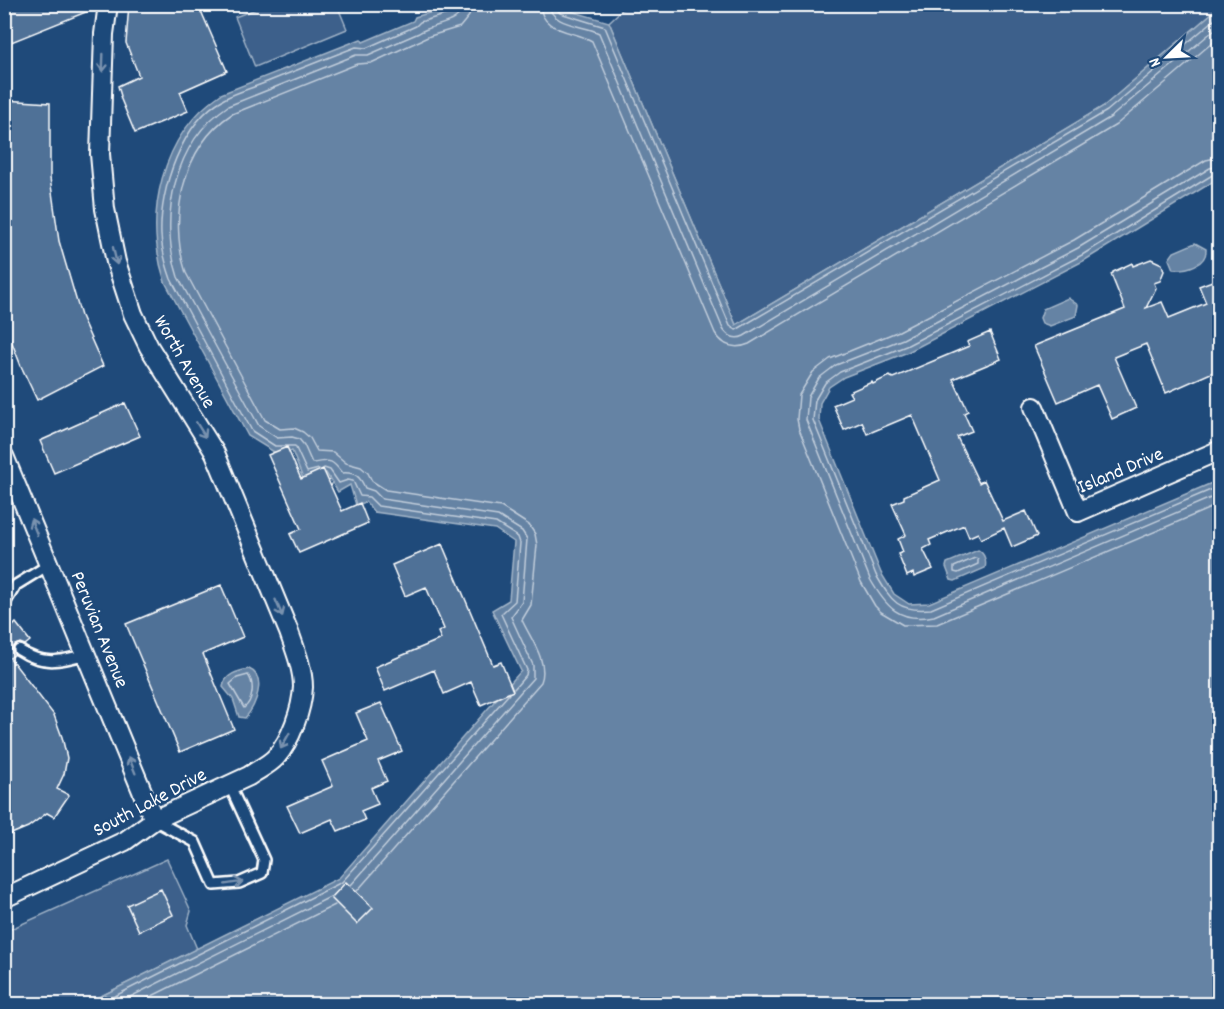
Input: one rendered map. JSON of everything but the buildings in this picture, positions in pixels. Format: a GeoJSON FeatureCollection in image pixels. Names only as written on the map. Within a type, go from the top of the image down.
{"type":"FeatureCollection","features":[{"type":"Feature","properties":{"kind":"street","name":"Worth Avenue"},"geometry":{"type":"LineString","coordinates":[[108,4],[104,34],[100,154],[105,208],[116,262],[133,314],[148,347],[215,453],[289,632],[303,686]]}},
{"type":"Feature","properties":{"kind":"street","name":"Island Drive"},"geometry":{"type":"LineString","coordinates":[[1034,407],[1078,512],[1220,450]]}},
{"type":"Feature","properties":{"kind":"street","name":"Peruvian Avenue"},"geometry":{"type":"LineString","coordinates":[[4,456],[154,820]]}},
{"type":"Feature","properties":{"kind":"street","name":"South Lake Drive"},"geometry":{"type":"LineString","coordinates":[[4,898],[125,841],[154,820],[249,776],[275,757],[296,718],[303,686]]}},
{"type":"Feature","properties":{"kind":"lane"},"geometry":{"type":"LineString","coordinates":[[4,605],[16,585],[50,564]]}},
{"type":"Feature","properties":{"kind":"lane"},"geometry":{"type":"LineString","coordinates":[[19,651],[27,656],[58,662],[87,654]]}},
{"type":"Feature","properties":{"kind":"lane"},"geometry":{"type":"LineString","coordinates":[[154,820],[195,842],[214,885],[239,883],[262,873],[264,860],[230,784]]}},
{"type":"Feature","properties":{"kind":"shaded area"},"geometry":{"type":"Polygon","coordinates":[[[628,4],[1220,5],[1104,106],[736,325],[609,22],[628,4]]]}},
{"type":"Feature","properties":{"kind":"shaded area"},"geometry":{"type":"Polygon","coordinates":[[[266,5],[337,5],[347,29],[255,67],[235,17],[266,5]]]}},
{"type":"Feature","properties":{"kind":"shaded area"},"geometry":{"type":"Polygon","coordinates":[[[167,859],[191,911],[187,925],[197,949],[85,1004],[5,1004],[4,932],[167,859]]]}},
{"type":"Feature","properties":{"kind":"water"},"geometry":{"type":"Polygon","coordinates":[[[456,5],[550,5],[609,22],[736,325],[1104,106],[1219,7],[1219,178],[1085,260],[908,352],[844,377],[829,387],[820,403],[819,420],[881,573],[894,594],[909,604],[929,603],[1219,480],[1219,1004],[85,1004],[339,878],[521,671],[492,610],[509,600],[514,542],[495,529],[374,512],[366,502],[356,505],[350,485],[338,492],[326,473],[304,481],[292,451],[274,452],[248,436],[165,282],[156,230],[157,204],[162,178],[171,154],[184,131],[200,111],[221,94],[361,39],[363,42],[413,21],[415,17],[456,5]]]}},
{"type":"Feature","properties":{"kind":"water"},"geometry":{"type":"Polygon","coordinates":[[[1195,243],[1206,249],[1203,259],[1184,269],[1173,269],[1169,259],[1174,252],[1195,243]]]}},
{"type":"Feature","properties":{"kind":"water"},"geometry":{"type":"Polygon","coordinates":[[[1068,298],[1078,305],[1076,316],[1050,326],[1042,323],[1040,318],[1043,309],[1068,298]]]}},
{"type":"Feature","properties":{"kind":"water"},"geometry":{"type":"Polygon","coordinates":[[[978,550],[982,553],[986,563],[985,568],[955,581],[951,580],[946,567],[947,563],[978,550]]]}},
{"type":"Feature","properties":{"kind":"water"},"geometry":{"type":"Polygon","coordinates":[[[249,669],[255,673],[259,685],[256,700],[245,718],[239,717],[233,699],[223,687],[229,676],[249,669]]]}}]}
